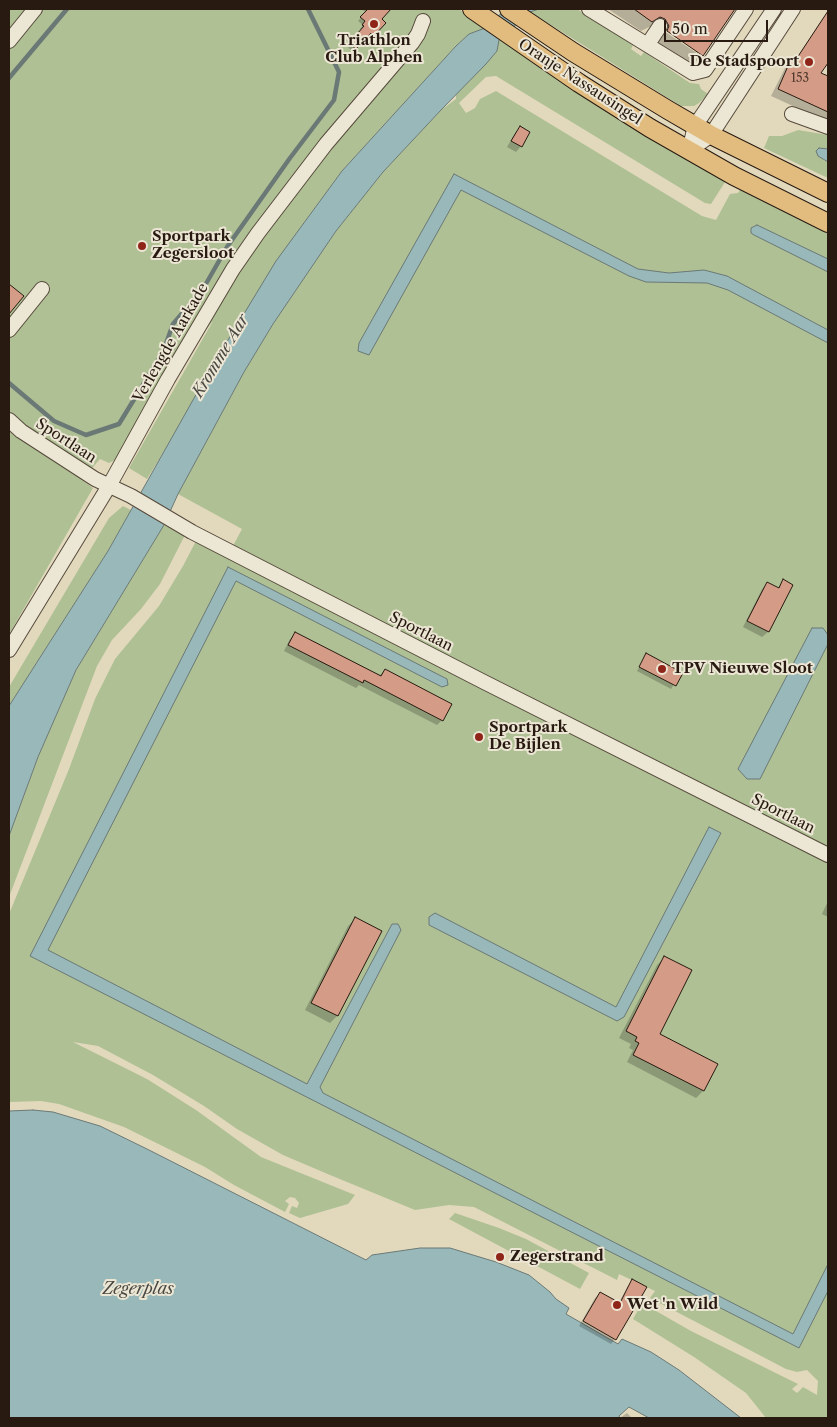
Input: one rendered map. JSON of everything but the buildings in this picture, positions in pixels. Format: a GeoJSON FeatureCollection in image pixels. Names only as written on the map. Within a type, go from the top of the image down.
{"type":"FeatureCollection","features":[{"type":"Feature","properties":{"kind":"main road","name":"Oranje Nassausingel"},"geometry":{"type":"LineString","coordinates":[[472,9],[579,83],[690,151],[734,176],[828,223]]}},
{"type":"Feature","properties":{"kind":"main road","name":"Oranje Nassausingel"},"geometry":{"type":"LineString","coordinates":[[509,9],[573,52],[695,126],[828,193]]}},
{"type":"Feature","properties":{"kind":"street"},"geometry":{"type":"LineString","coordinates":[[9,41],[35,9]]}},
{"type":"Feature","properties":{"kind":"street"},"geometry":{"type":"LineString","coordinates":[[589,9],[693,73],[705,70],[746,9]]}},
{"type":"Feature","properties":{"kind":"street"},"geometry":{"type":"LineString","coordinates":[[690,151],[695,126],[774,9]]}},
{"type":"Feature","properties":{"kind":"street"},"geometry":{"type":"LineString","coordinates":[[690,151],[711,135],[793,9]]}},
{"type":"Feature","properties":{"kind":"street","name":"Verlengde Aarkade"},"geometry":{"type":"LineString","coordinates":[[9,650],[109,486],[168,379],[233,269],[326,144],[412,43],[423,21]]}},
{"type":"Feature","properties":{"kind":"street"},"geometry":{"type":"LineString","coordinates":[[648,44],[660,26]]}},
{"type":"Feature","properties":{"kind":"street"},"geometry":{"type":"LineString","coordinates":[[792,114],[828,127]]}},
{"type":"Feature","properties":{"kind":"street"},"geometry":{"type":"LineString","coordinates":[[9,330],[42,288]]}},
{"type":"Feature","properties":{"kind":"street","name":"Sportlaan"},"geometry":{"type":"LineString","coordinates":[[9,420],[21,431],[94,479],[131,496],[179,524],[475,678],[828,855]]}},
{"type":"Feature","properties":{"kind":"green space","name":"Sportpark Zegersloot"},"geometry":{"type":"Polygon","coordinates":[[[9,9],[459,9],[485,29],[469,34],[456,46],[342,171],[302,226],[147,479],[129,468],[213,321],[160,385],[119,458],[109,463],[100,459],[82,480],[93,488],[9,632],[9,9]]]}},
{"type":"Feature","properties":{"kind":"green space"},"geometry":{"type":"Polygon","coordinates":[[[539,9],[577,9],[633,45],[631,49],[641,56],[644,52],[690,83],[699,84],[701,89],[708,94],[694,106],[681,106],[530,12],[539,9]]]}},
{"type":"Feature","properties":{"kind":"green space","name":"Sportpark De Bijlen"},"geometry":{"type":"Polygon","coordinates":[[[497,38],[571,87],[727,179],[711,204],[705,203],[496,76],[486,77],[459,103],[466,113],[475,108],[480,99],[496,91],[702,216],[716,220],[730,194],[738,193],[742,187],[828,232],[828,1418],[766,1418],[746,1393],[694,1357],[633,1319],[642,1303],[691,1331],[798,1384],[792,1389],[797,1393],[803,1387],[817,1395],[818,1381],[807,1370],[797,1372],[786,1369],[650,1298],[655,1291],[619,1274],[617,1280],[474,1207],[449,1205],[415,1210],[283,1155],[237,1129],[204,1106],[153,1075],[98,1046],[73,1042],[147,1079],[196,1110],[261,1157],[355,1195],[348,1204],[300,1218],[289,1213],[292,1206],[297,1208],[299,1203],[295,1198],[290,1197],[285,1201],[289,1204],[285,1212],[205,1167],[124,1127],[59,1104],[41,1101],[9,1102],[9,914],[69,769],[95,699],[115,659],[159,606],[196,541],[227,557],[242,529],[178,494],[244,372],[273,324],[336,231],[383,172],[441,110],[456,99],[456,94],[497,51],[497,38]]]}},
{"type":"Feature","properties":{"kind":"green space"},"geometry":{"type":"Polygon","coordinates":[[[798,130],[828,135],[828,149],[825,148],[823,160],[828,162],[828,178],[764,148],[769,136],[782,136],[798,130]]]}},
{"type":"Feature","properties":{"kind":"green space"},"geometry":{"type":"Polygon","coordinates":[[[123,506],[131,510],[108,551],[9,706],[9,687],[109,518],[123,506]]]}},
{"type":"Feature","properties":{"kind":"green space"},"geometry":{"type":"Polygon","coordinates":[[[164,525],[185,535],[160,584],[141,609],[112,640],[97,666],[9,897],[9,836],[38,757],[76,670],[164,525]]]}},
{"type":"Feature","properties":{"kind":"green space"},"geometry":{"type":"Polygon","coordinates":[[[455,1213],[526,1239],[589,1273],[580,1289],[449,1219],[455,1213]]]}},
{"type":"Feature","properties":{"kind":"water","name":"Kromme Aar"},"geometry":{"type":"Polygon","coordinates":[[[506,9],[539,9],[530,12],[499,40],[497,51],[486,64],[383,172],[336,231],[273,324],[244,372],[178,494],[164,525],[76,670],[38,757],[9,836],[9,706],[108,551],[211,368],[276,261],[342,171],[456,46],[469,34],[485,28],[506,9]]]}},
{"type":"Feature","properties":{"kind":"water"},"geometry":{"type":"Polygon","coordinates":[[[819,148],[828,149],[828,162],[818,156],[816,151],[819,148]]]}},
{"type":"Feature","properties":{"kind":"water"},"geometry":{"type":"Polygon","coordinates":[[[454,174],[638,269],[669,273],[704,270],[727,276],[828,330],[828,343],[728,290],[707,283],[646,282],[629,276],[461,190],[369,355],[358,351],[359,343],[454,174]]]}},
{"type":"Feature","properties":{"kind":"water"},"geometry":{"type":"Polygon","coordinates":[[[757,225],[828,259],[828,272],[751,233],[751,228],[757,225]]]}},
{"type":"Feature","properties":{"kind":"water"},"geometry":{"type":"Polygon","coordinates":[[[228,567],[447,679],[448,685],[442,687],[236,581],[48,950],[307,1084],[392,924],[398,924],[401,930],[320,1087],[323,1093],[793,1334],[828,1264],[828,1291],[799,1348],[30,956],[228,567]]]}},
{"type":"Feature","properties":{"kind":"water"},"geometry":{"type":"Polygon","coordinates":[[[812,628],[823,628],[828,635],[828,644],[760,779],[747,779],[738,769],[812,628]]]}},
{"type":"Feature","properties":{"kind":"water"},"geometry":{"type":"Polygon","coordinates":[[[709,827],[721,833],[624,1017],[617,1021],[429,925],[429,917],[435,913],[616,1007],[709,827]]]}},
{"type":"Feature","properties":{"kind":"water","name":"Zegerplas"},"geometry":{"type":"Polygon","coordinates":[[[33,1110],[53,1112],[100,1126],[366,1260],[372,1255],[420,1248],[450,1248],[496,1262],[529,1275],[569,1308],[566,1314],[618,1344],[622,1339],[651,1352],[679,1370],[741,1418],[649,1418],[629,1407],[619,1416],[620,1418],[9,1418],[9,1111],[33,1110]]]}},
{"type":"Feature","properties":{"kind":"waterway"},"geometry":{"type":"LineString","coordinates":[[9,78],[67,9]]}},
{"type":"Feature","properties":{"kind":"waterway"},"geometry":{"type":"LineString","coordinates":[[9,383],[54,421],[86,435],[119,424],[163,352],[173,324],[203,289],[227,247],[334,100],[339,72],[308,9]]}},
{"type":"Feature","properties":{"kind":"place","name":"Triathlon Club Alphen"},"geometry":{"type":"Point","coordinates":[374,24]}},
{"type":"Feature","properties":{"kind":"place","name":"De Stadspoort"},"geometry":{"type":"Point","coordinates":[809,62]}},
{"type":"Feature","properties":{"kind":"place","name":"Sportpark Zegersloot"},"geometry":{"type":"Point","coordinates":[142,246]}},
{"type":"Feature","properties":{"kind":"place","name":"TPV Nieuwe Sloot"},"geometry":{"type":"Point","coordinates":[662,669]}},
{"type":"Feature","properties":{"kind":"place","name":"Sportpark De Bijlen"},"geometry":{"type":"Point","coordinates":[479,737]}},
{"type":"Feature","properties":{"kind":"place","name":"Zegerstrand"},"geometry":{"type":"Point","coordinates":[500,1257]}},
{"type":"Feature","properties":{"kind":"place","name":"Wet 'n Wild"},"geometry":{"type":"Point","coordinates":[617,1305]}}]}
